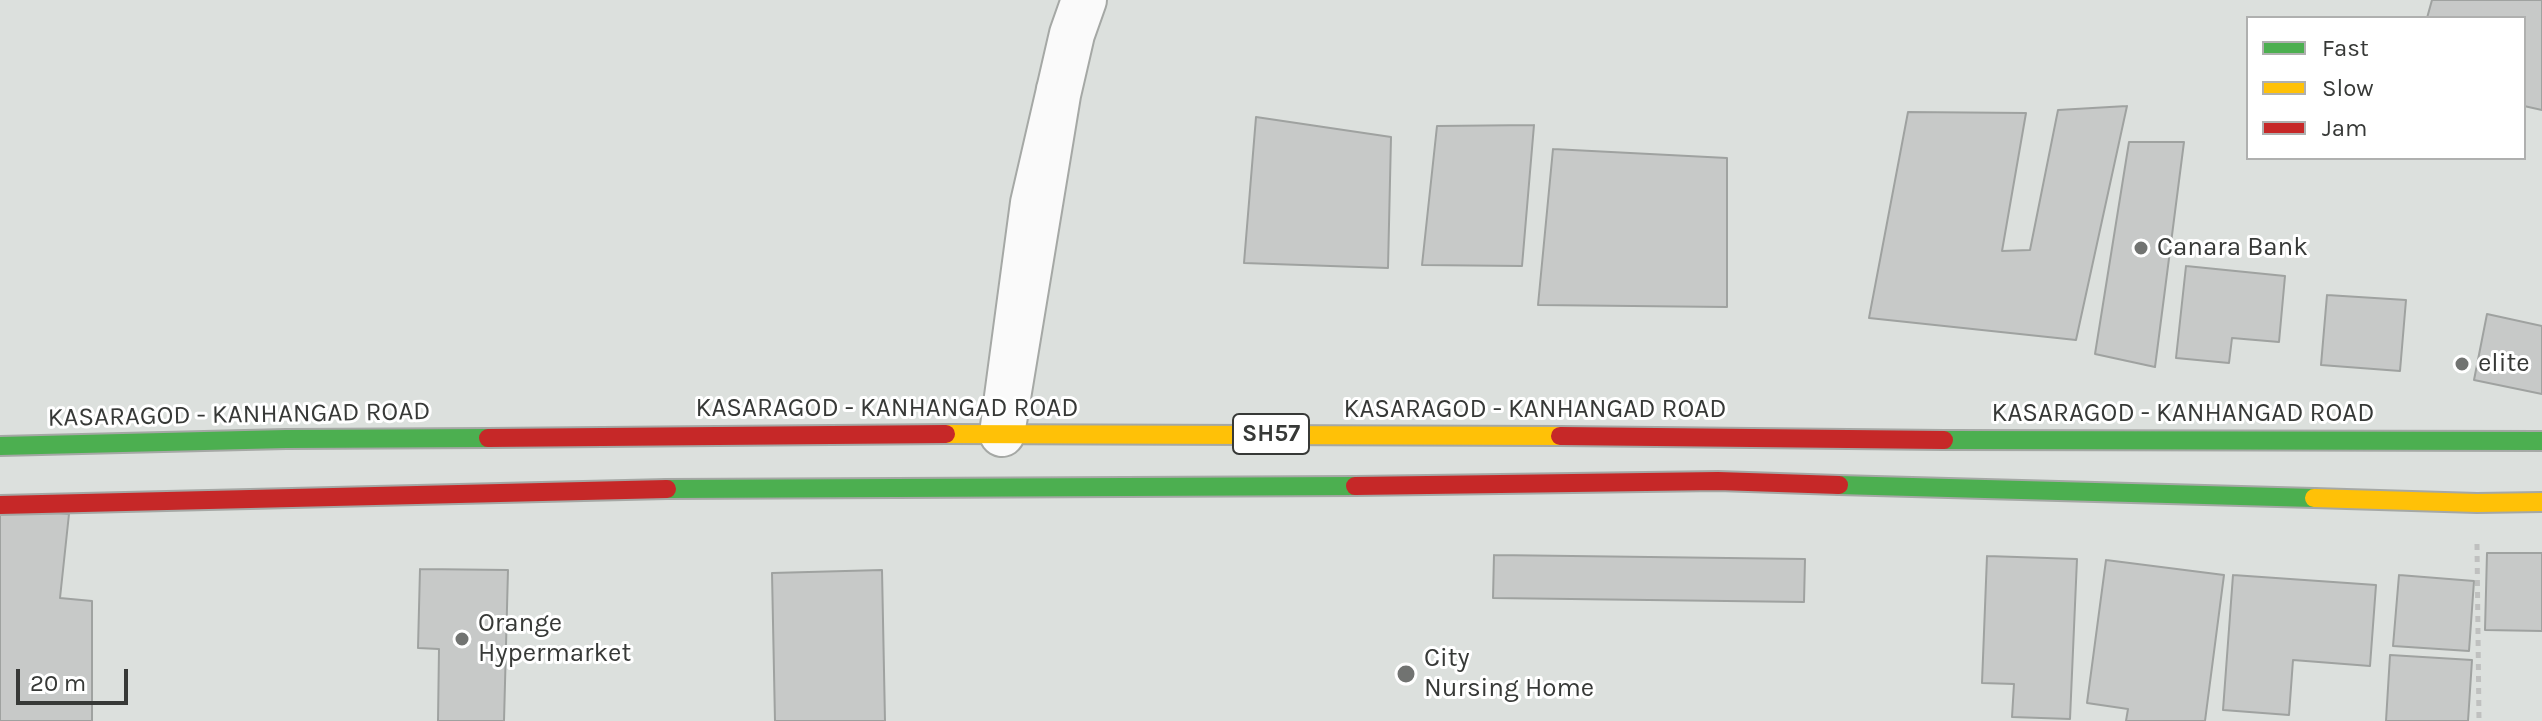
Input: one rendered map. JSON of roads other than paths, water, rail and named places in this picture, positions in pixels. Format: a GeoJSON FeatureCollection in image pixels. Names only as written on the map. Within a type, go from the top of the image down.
{"type":"FeatureCollection","features":[{"type":"Feature","properties":{"kind":"main road","name":"KASARAGOD - KANHANGAD ROAD"},"geometry":{"type":"LineString","coordinates":[[0,446],[302,438],[1002,434],[2129,442],[2323,439],[2542,441]]}},
{"type":"Feature","properties":{"kind":"main road"},"geometry":{"type":"LineString","coordinates":[[0,505],[672,489],[1233,488],[1718,481],[2477,503],[2542,502]]}},
{"type":"Feature","properties":{"kind":"street"},"geometry":{"type":"LineString","coordinates":[[1002,434],[1033,203],[1072,34],[1084,0]]}},
{"type":"Feature","properties":{"kind":"place","name":"Canara Bank"},"geometry":{"type":"Point","coordinates":[2141,248]}},
{"type":"Feature","properties":{"kind":"place","name":"elite"},"geometry":{"type":"Point","coordinates":[2462,364]}},
{"type":"Feature","properties":{"kind":"place","name":"Orange Hypermarket"},"geometry":{"type":"Point","coordinates":[462,639]}},
{"type":"Feature","properties":{"kind":"place","name":"City Nursing Home"},"geometry":{"type":"Point","coordinates":[1406,674]}}]}
